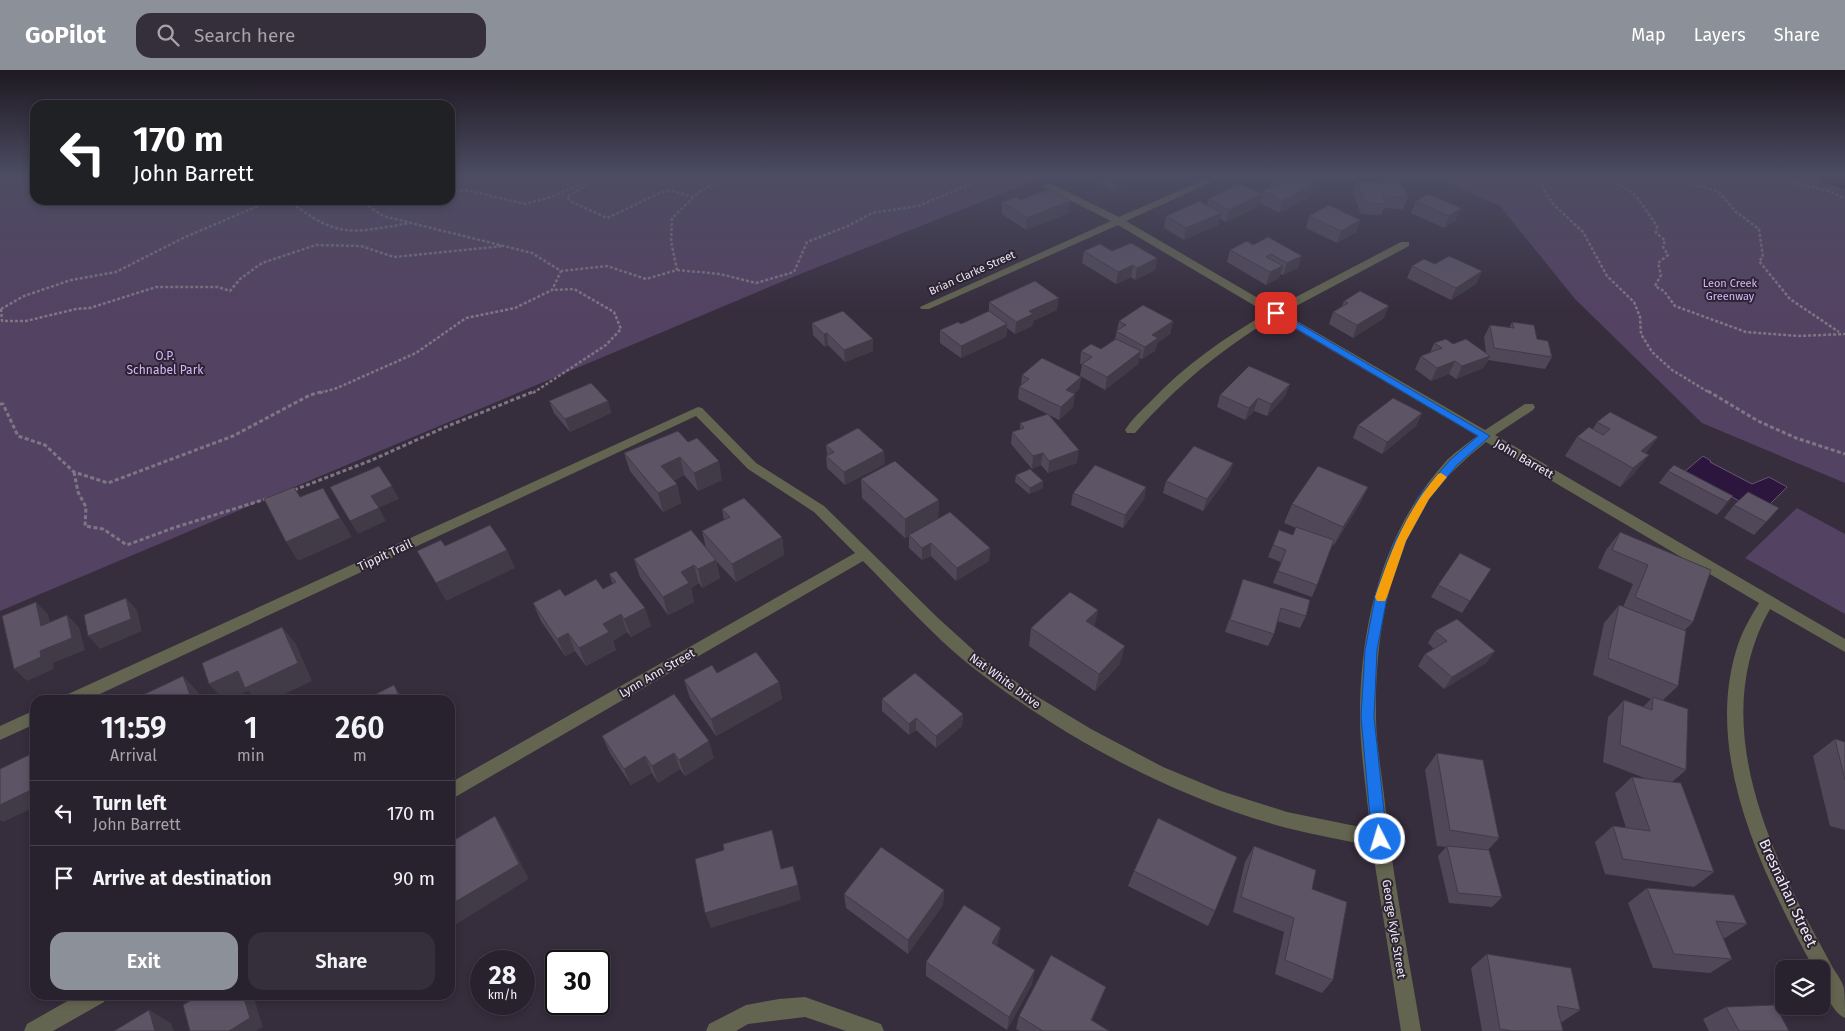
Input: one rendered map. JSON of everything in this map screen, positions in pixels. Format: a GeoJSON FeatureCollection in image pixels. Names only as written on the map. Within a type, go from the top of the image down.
{"type":"FeatureCollection","features":[{"type":"Feature","properties":{"kind":"street","name":"Brian Clarke Street"},"geometry":{"type":"LineString","coordinates":[[926,307],[1118,221]]}},
{"type":"Feature","properties":{"kind":"street","name":"John Barrett"},"geometry":{"type":"LineString","coordinates":[[1118,221],[1845,646]]}},
{"type":"Feature","properties":{"kind":"street"},"geometry":{"type":"LineString","coordinates":[[1131,430],[1162,395],[1212,352],[1276,313],[1404,244]]}},
{"type":"Feature","properties":{"kind":"street","name":"George Kyle Street"},"geometry":{"type":"LineString","coordinates":[[1411,1031],[1380,839],[1368,717],[1371,650],[1382,592],[1400,541],[1425,496],[1454,462],[1485,436],[1529,407]]}},
{"type":"Feature","properties":{"kind":"street","name":"Nat White Drive"},"geometry":{"type":"LineString","coordinates":[[698,410],[752,466],[819,509],[933,622],[976,661],[1027,699],[1085,734],[1157,772],[1219,798],[1287,820],[1380,839]]}},
{"type":"Feature","properties":{"kind":"street","name":"Tippit Trail"},"geometry":{"type":"LineString","coordinates":[[83,695],[698,410]]}},
{"type":"Feature","properties":{"kind":"street","name":"Lynn Ann Street"},"geometry":{"type":"LineString","coordinates":[[455,789],[865,554]]}},
{"type":"Feature","properties":{"kind":"street","name":"Bresnahan Street"},"geometry":{"type":"LineString","coordinates":[[1767,601],[1752,627],[1741,658],[1735,694],[1736,735],[1744,781],[1758,831],[1781,888],[1845,1008]]}},
{"type":"Feature","properties":{"kind":"street"},"geometry":{"type":"LineString","coordinates":[[0,733],[30,719]]}},
{"type":"Feature","properties":{"kind":"street"},"geometry":{"type":"LineString","coordinates":[[34,1031],[88,1000]]}},
{"type":"Feature","properties":{"kind":"street"},"geometry":{"type":"LineString","coordinates":[[716,1031],[746,1015],[779,1009],[806,1008],[874,1031]]}},
{"type":"Feature","properties":{"kind":"path"},"geometry":{"type":"LineString","coordinates":[[223,221],[183,238],[116,272],[71,280],[24,296],[0,309],[2,321],[26,321],[76,309],[90,308],[156,287],[218,287],[230,291],[240,279],[262,263],[316,245],[361,246],[394,257],[504,246]]}},
{"type":"Feature","properties":{"kind":"path"},"geometry":{"type":"LineString","coordinates":[[320,221],[334,229],[362,231],[413,222]]}},
{"type":"Feature","properties":{"kind":"path"},"geometry":{"type":"LineString","coordinates":[[407,221],[532,254],[561,271],[607,266],[646,279],[678,270],[720,274],[756,283],[794,272],[807,242],[858,221]]}},
{"type":"Feature","properties":{"kind":"path"},"geometry":{"type":"LineString","coordinates":[[672,221],[671,241],[678,270]]}},
{"type":"Feature","properties":{"kind":"path"},"geometry":{"type":"LineString","coordinates":[[1571,221],[1583,232],[1607,276],[1634,302],[1640,317],[1641,334],[1652,352],[1672,370],[1758,421],[1796,438],[1845,454]]}},
{"type":"Feature","properties":{"kind":"path"},"geometry":{"type":"LineString","coordinates":[[1653,221],[1657,226],[1656,233],[1665,240],[1663,247],[1668,255],[1658,263],[1661,275],[1654,286],[1664,291],[1675,306],[1746,332],[1798,336],[1840,332]]}},
{"type":"Feature","properties":{"kind":"path"},"geometry":{"type":"LineString","coordinates":[[1748,221],[1759,229],[1763,257],[1759,261],[1790,299],[1845,334]]}},
{"type":"Feature","properties":{"kind":"path"},"geometry":{"type":"LineString","coordinates":[[552,290],[561,271]]}},
{"type":"Feature","properties":{"kind":"path"},"geometry":{"type":"LineString","coordinates":[[0,404],[3,404],[18,436],[46,445],[74,472],[108,483],[233,436],[310,394],[336,388],[416,353],[466,318],[515,308],[552,290],[574,290],[614,312],[621,329],[606,345],[534,392],[443,428],[372,460],[292,490]]}},
{"type":"Feature","properties":{"kind":"path"},"geometry":{"type":"LineString","coordinates":[[74,472],[78,492],[86,507],[85,526],[103,529],[128,545],[173,528],[273,496]]}},
{"type":"Feature","properties":{"kind":"green space","name":"O.P. Schnabel Park"},"geometry":{"type":"Polygon","coordinates":[[[0,221],[934,221],[793,277],[0,611],[0,221]]]}},
{"type":"Feature","properties":{"kind":"green space","name":"Leon Creek Greenway"},"geometry":{"type":"Polygon","coordinates":[[[1512,221],[1845,221],[1845,483],[1702,423],[1575,299],[1512,221]]]}},
{"type":"Feature","properties":{"kind":"green space"},"geometry":{"type":"Polygon","coordinates":[[[1797,508],[1845,534],[1845,614],[1745,558],[1797,508]]]}},
{"type":"Feature","properties":{"kind":"shaded area"},"geometry":{"type":"Polygon","coordinates":[[[1703,456],[1710,462],[1752,484],[1769,477],[1787,487],[1761,513],[1694,476],[1683,473],[1703,456]]]}},
{"type":"Feature","properties":{"kind":"building"},"geometry":{"type":"Polygon","coordinates":[[[1174,221],[1203,221],[1186,228],[1174,221]]]}},
{"type":"Feature","properties":{"kind":"building"},"geometry":{"type":"Polygon","coordinates":[[[1319,221],[1359,221],[1341,231],[1319,221]]]}},
{"type":"Feature","properties":{"kind":"building"},"geometry":{"type":"Polygon","coordinates":[[[1268,237],[1302,256],[1287,263],[1271,254],[1266,257],[1283,266],[1270,272],[1230,250],[1247,241],[1253,245],[1268,237]]]}},
{"type":"Feature","properties":{"kind":"building"},"geometry":{"type":"Polygon","coordinates":[[[1131,243],[1157,258],[1137,268],[1133,265],[1118,272],[1084,251],[1100,244],[1112,251],[1131,243]]]}},
{"type":"Feature","properties":{"kind":"building"},"geometry":{"type":"Polygon","coordinates":[[[1449,256],[1482,271],[1456,288],[1412,266],[1424,259],[1435,264],[1449,256]]]}},
{"type":"Feature","properties":{"kind":"building"},"geometry":{"type":"Polygon","coordinates":[[[1035,281],[1059,298],[1029,311],[1033,314],[1016,322],[989,302],[1035,281]]]}},
{"type":"Feature","properties":{"kind":"building"},"geometry":{"type":"Polygon","coordinates":[[[1360,291],[1389,306],[1357,325],[1333,312],[1348,303],[1344,301],[1360,291]]]}},
{"type":"Feature","properties":{"kind":"building"},"geometry":{"type":"Polygon","coordinates":[[[1143,305],[1173,321],[1152,335],[1158,338],[1145,347],[1116,331],[1126,325],[1119,321],[1143,305]]]}},
{"type":"Feature","properties":{"kind":"building"},"geometry":{"type":"Polygon","coordinates":[[[843,311],[873,339],[844,350],[827,333],[824,334],[812,323],[843,311]]]}},
{"type":"Feature","properties":{"kind":"building"},"geometry":{"type":"Polygon","coordinates":[[[989,311],[1007,324],[961,346],[940,330],[958,322],[961,324],[989,311]]]}},
{"type":"Feature","properties":{"kind":"building"},"geometry":{"type":"Polygon","coordinates":[[[1512,322],[1534,325],[1537,339],[1548,341],[1552,357],[1494,348],[1490,325],[1514,328],[1512,322]]]}},
{"type":"Feature","properties":{"kind":"building"},"geometry":{"type":"Polygon","coordinates":[[[1116,339],[1141,351],[1107,377],[1082,364],[1092,357],[1081,351],[1091,344],[1101,349],[1116,339]]]}},
{"type":"Feature","properties":{"kind":"building"},"geometry":{"type":"Polygon","coordinates":[[[1446,339],[1453,344],[1466,339],[1490,356],[1462,366],[1455,361],[1437,368],[1421,356],[1442,348],[1434,343],[1446,339]]]}},
{"type":"Feature","properties":{"kind":"building"},"geometry":{"type":"Polygon","coordinates":[[[1042,358],[1081,377],[1066,390],[1075,394],[1061,407],[1019,387],[1029,379],[1022,375],[1042,358]]]}},
{"type":"Feature","properties":{"kind":"building"},"geometry":{"type":"Polygon","coordinates":[[[1249,366],[1290,384],[1271,404],[1258,398],[1249,408],[1220,395],[1249,366]]]}},
{"type":"Feature","properties":{"kind":"building"},"geometry":{"type":"Polygon","coordinates":[[[591,383],[608,401],[565,419],[549,401],[591,383]]]}},
{"type":"Feature","properties":{"kind":"building"},"geometry":{"type":"Polygon","coordinates":[[[1393,398],[1422,413],[1387,442],[1358,425],[1393,398]]]}},
{"type":"Feature","properties":{"kind":"building"},"geometry":{"type":"Polygon","coordinates":[[[1610,412],[1658,437],[1641,451],[1649,455],[1633,468],[1577,437],[1589,427],[1603,435],[1610,429],[1597,422],[1610,412]]]}},
{"type":"Feature","properties":{"kind":"building"},"geometry":{"type":"Polygon","coordinates":[[[1048,414],[1079,450],[1049,461],[1043,453],[1033,456],[1012,432],[1024,428],[1020,423],[1048,414]]]}},
{"type":"Feature","properties":{"kind":"building"},"geometry":{"type":"Polygon","coordinates":[[[858,428],[884,451],[844,472],[826,456],[834,452],[826,445],[858,428]]]}},
{"type":"Feature","properties":{"kind":"building"},"geometry":{"type":"Polygon","coordinates":[[[678,431],[688,442],[697,438],[719,461],[694,473],[680,457],[661,466],[677,484],[658,493],[624,453],[678,431]]]}},
{"type":"Feature","properties":{"kind":"building"},"geometry":{"type":"Polygon","coordinates":[[[1194,446],[1233,463],[1207,499],[1166,481],[1194,446]]]}},
{"type":"Feature","properties":{"kind":"building"},"geometry":{"type":"Polygon","coordinates":[[[895,461],[939,500],[905,519],[861,479],[895,461]]]}},
{"type":"Feature","properties":{"kind":"building"},"geometry":{"type":"Polygon","coordinates":[[[1095,465],[1146,487],[1125,515],[1073,493],[1095,465]]]}},
{"type":"Feature","properties":{"kind":"building"},"geometry":{"type":"Polygon","coordinates":[[[1674,465],[1733,496],[1727,502],[1668,471],[1674,465]]]}},
{"type":"Feature","properties":{"kind":"building"},"geometry":{"type":"Polygon","coordinates":[[[379,466],[392,486],[371,496],[379,508],[350,521],[330,487],[379,466]]]}},
{"type":"Feature","properties":{"kind":"building"},"geometry":{"type":"Polygon","coordinates":[[[1318,466],[1368,487],[1343,527],[1292,504],[1318,466]]]}},
{"type":"Feature","properties":{"kind":"building"},"geometry":{"type":"Polygon","coordinates":[[[1030,469],[1043,481],[1030,488],[1016,475],[1030,469]]]}},
{"type":"Feature","properties":{"kind":"building"},"geometry":{"type":"Polygon","coordinates":[[[294,487],[300,497],[323,488],[340,518],[286,542],[264,499],[294,487]]]}},
{"type":"Feature","properties":{"kind":"building"},"geometry":{"type":"Polygon","coordinates":[[[1748,492],[1779,508],[1766,522],[1734,505],[1748,492]]]}},
{"type":"Feature","properties":{"kind":"building"},"geometry":{"type":"Polygon","coordinates":[[[744,498],[782,537],[732,564],[702,531],[730,517],[722,509],[744,498]]]}},
{"type":"Feature","properties":{"kind":"building"},"geometry":{"type":"Polygon","coordinates":[[[950,512],[990,548],[957,568],[931,543],[922,548],[909,535],[950,512]]]}},
{"type":"Feature","properties":{"kind":"building"},"geometry":{"type":"Polygon","coordinates":[[[490,525],[507,550],[436,583],[417,551],[441,540],[445,546],[490,525]]]}},
{"type":"Feature","properties":{"kind":"building"},"geometry":{"type":"Polygon","coordinates":[[[1296,527],[1334,540],[1317,585],[1278,571],[1286,550],[1273,545],[1279,530],[1293,535],[1296,527]]]}},
{"type":"Feature","properties":{"kind":"building"},"geometry":{"type":"Polygon","coordinates":[[[691,530],[716,560],[698,569],[694,565],[681,572],[689,583],[663,597],[634,559],[691,530]]]}},
{"type":"Feature","properties":{"kind":"building"},"geometry":{"type":"Polygon","coordinates":[[[1620,532],[1711,570],[1693,622],[1635,597],[1648,565],[1612,550],[1620,532]]]}},
{"type":"Feature","properties":{"kind":"building"},"geometry":{"type":"Polygon","coordinates":[[[1460,553],[1491,569],[1470,601],[1438,585],[1460,553]]]}},
{"type":"Feature","properties":{"kind":"building"},"geometry":{"type":"Polygon","coordinates":[[[616,571],[645,608],[624,619],[621,614],[603,624],[609,632],[579,648],[568,633],[557,639],[533,603],[560,589],[565,596],[596,579],[603,589],[616,582],[609,574],[616,571]]]}},
{"type":"Feature","properties":{"kind":"building"},"geometry":{"type":"Polygon","coordinates":[[[1243,579],[1310,600],[1306,616],[1281,608],[1274,634],[1230,620],[1243,579]]]}},
{"type":"Feature","properties":{"kind":"building"},"geometry":{"type":"Polygon","coordinates":[[[1070,592],[1098,610],[1086,621],[1125,646],[1099,674],[1031,628],[1070,592]]]}},
{"type":"Feature","properties":{"kind":"building"},"geometry":{"type":"Polygon","coordinates":[[[126,598],[131,619],[88,636],[84,615],[126,598]]]}},
{"type":"Feature","properties":{"kind":"building"},"geometry":{"type":"Polygon","coordinates":[[[36,602],[41,626],[67,615],[72,638],[40,651],[41,657],[14,669],[2,616],[36,602]]]}},
{"type":"Feature","properties":{"kind":"building"},"geometry":{"type":"Polygon","coordinates":[[[1619,605],[1686,631],[1678,686],[1608,658],[1619,605]]]}},
{"type":"Feature","properties":{"kind":"building"},"geometry":{"type":"Polygon","coordinates":[[[1457,619],[1495,651],[1452,677],[1425,654],[1447,641],[1435,631],[1457,619]]]}},
{"type":"Feature","properties":{"kind":"building"},"geometry":{"type":"Polygon","coordinates":[[[282,627],[298,663],[245,688],[238,671],[209,684],[202,663],[282,627]]]}},
{"type":"Feature","properties":{"kind":"building"},"geometry":{"type":"Polygon","coordinates":[[[756,652],[779,682],[711,719],[684,680],[712,665],[717,673],[756,652]]]}},
{"type":"Feature","properties":{"kind":"building"},"geometry":{"type":"Polygon","coordinates":[[[915,673],[963,714],[936,736],[916,718],[909,724],[882,699],[915,673]]]}},
{"type":"Feature","properties":{"kind":"building"},"geometry":{"type":"Polygon","coordinates":[[[183,676],[190,695],[143,695],[183,676]]]}},
{"type":"Feature","properties":{"kind":"building"},"geometry":{"type":"Polygon","coordinates":[[[394,685],[399,695],[374,695],[394,685]]]}},
{"type":"Feature","properties":{"kind":"building"},"geometry":{"type":"Polygon","coordinates":[[[674,694],[709,741],[679,760],[674,753],[652,766],[645,756],[624,769],[602,736],[674,694]]]}},
{"type":"Feature","properties":{"kind":"building"},"geometry":{"type":"Polygon","coordinates":[[[1653,697],[1688,709],[1686,770],[1620,745],[1624,700],[1652,710],[1653,697]]]}},
{"type":"Feature","properties":{"kind":"building"},"geometry":{"type":"Polygon","coordinates":[[[1835,739],[1845,742],[1845,780],[1835,739]]]}},
{"type":"Feature","properties":{"kind":"building"},"geometry":{"type":"Polygon","coordinates":[[[1437,753],[1483,760],[1499,838],[1450,830],[1437,753]]]}},
{"type":"Feature","properties":{"kind":"building"},"geometry":{"type":"Polygon","coordinates":[[[30,754],[30,790],[0,805],[0,769],[30,754]]]}},
{"type":"Feature","properties":{"kind":"building"},"geometry":{"type":"Polygon","coordinates":[[[1632,777],[1681,783],[1714,872],[1623,859],[1613,826],[1650,831],[1632,777]]]}},
{"type":"Feature","properties":{"kind":"building"},"geometry":{"type":"Polygon","coordinates":[[[495,816],[519,864],[455,902],[455,840],[495,816]]]}},
{"type":"Feature","properties":{"kind":"building"},"geometry":{"type":"Polygon","coordinates":[[[1158,818],[1237,857],[1215,911],[1134,871],[1158,818]]]}},
{"type":"Feature","properties":{"kind":"building"},"geometry":{"type":"Polygon","coordinates":[[[772,830],[781,869],[793,866],[798,885],[705,913],[695,859],[724,850],[723,844],[772,830]]]}},
{"type":"Feature","properties":{"kind":"building"},"geometry":{"type":"Polygon","coordinates":[[[1254,846],[1316,870],[1312,889],[1347,902],[1333,980],[1285,960],[1294,918],[1241,897],[1254,846]]]}},
{"type":"Feature","properties":{"kind":"building"},"geometry":{"type":"Polygon","coordinates":[[[1447,846],[1489,850],[1502,897],[1458,893],[1447,846]]]}},
{"type":"Feature","properties":{"kind":"building"},"geometry":{"type":"Polygon","coordinates":[[[881,847],[944,890],[908,940],[844,894],[881,847]]]}},
{"type":"Feature","properties":{"kind":"building"},"geometry":{"type":"Polygon","coordinates":[[[1647,888],[1734,895],[1747,924],[1716,921],[1732,959],[1674,954],[1647,888]]]}},
{"type":"Feature","properties":{"kind":"building"},"geometry":{"type":"Polygon","coordinates":[[[964,905],[1001,928],[992,943],[1035,970],[1009,1017],[926,962],[964,905]]]}},
{"type":"Feature","properties":{"kind":"building"},"geometry":{"type":"Polygon","coordinates":[[[1487,954],[1571,968],[1580,1010],[1557,1006],[1563,1031],[1513,1031],[1500,1029],[1487,954]]]}},
{"type":"Feature","properties":{"kind":"building"},"geometry":{"type":"Polygon","coordinates":[[[1051,955],[1106,987],[1091,1020],[1109,1031],[1043,1031],[1019,1016],[1051,955]]]}},
{"type":"Feature","properties":{"kind":"building"},"geometry":{"type":"Polygon","coordinates":[[[192,1000],[245,1000],[250,1018],[229,1031],[190,1031],[183,1005],[192,1000]]]}},
{"type":"Feature","properties":{"kind":"building"},"geometry":{"type":"Polygon","coordinates":[[[1775,1005],[1775,1015],[1780,1015],[1789,1031],[1739,1031],[1726,1007],[1775,1005]]]}},
{"type":"Feature","properties":{"kind":"building"},"geometry":{"type":"Polygon","coordinates":[[[149,1010],[155,1031],[114,1031],[149,1010]]]}},
{"type":"Feature","properties":{"kind":"slow traffic"},"geometry":{"type":"LineString","coordinates":[[1381,597],[1400,541],[1425,496],[1441,477]]}},
{"type":"Feature","properties":{"kind":"route"},"geometry":{"type":"LineString","coordinates":[[1276,313],[1485,436],[1454,462],[1425,496],[1400,541],[1382,592],[1371,650],[1368,717],[1380,839]]}}]}
